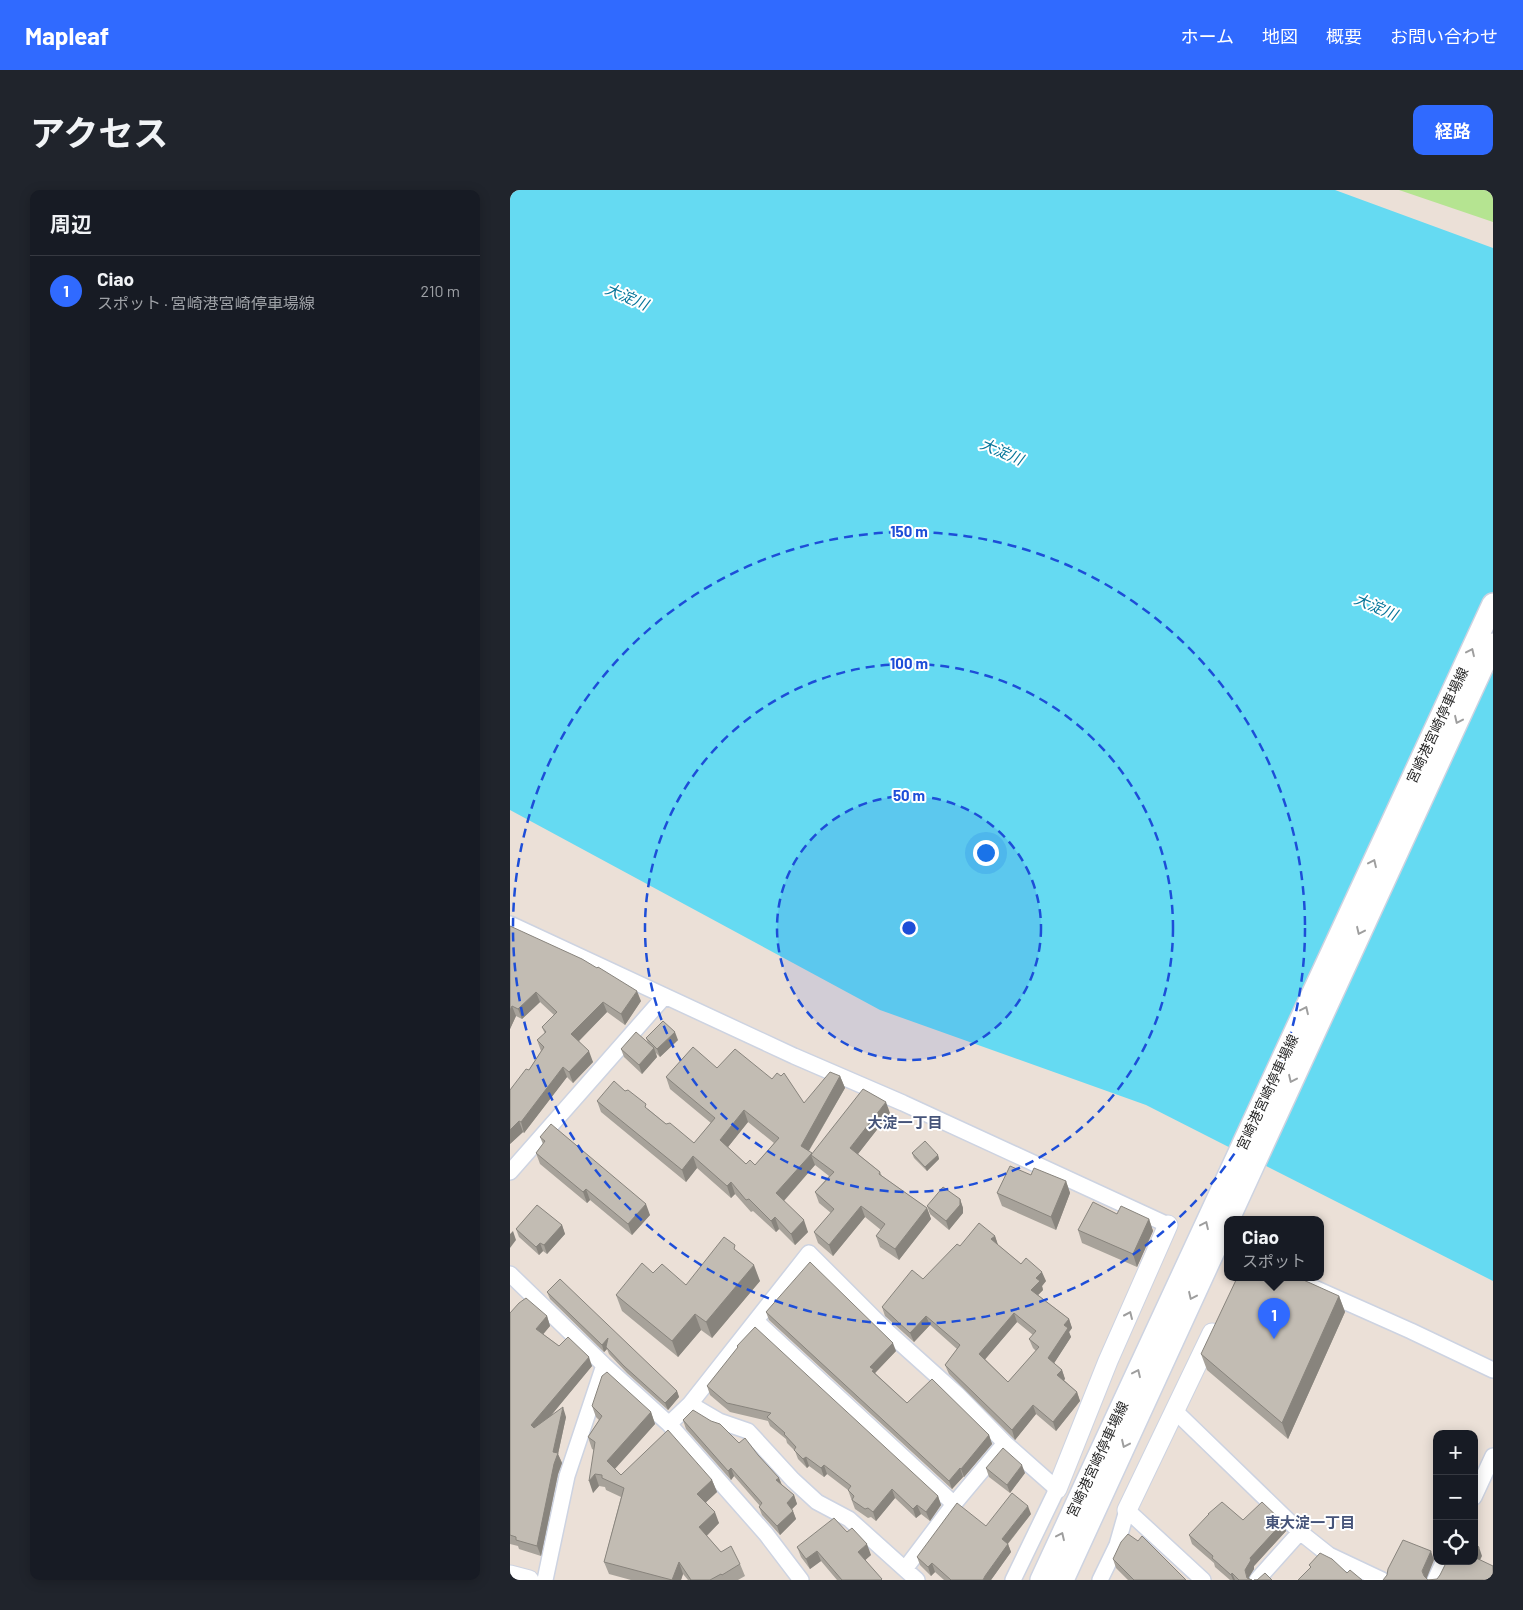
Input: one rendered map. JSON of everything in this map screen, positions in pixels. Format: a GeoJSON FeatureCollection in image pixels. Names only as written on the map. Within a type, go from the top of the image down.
{"type":"FeatureCollection","features":[{"type":"Feature","properties":{"kind":"main road","name":"宮崎港宮崎停車場線"},"geometry":{"type":"LineString","coordinates":[[1063,1580],[1226,1201],[1493,604]]}},
{"type":"Feature","properties":{"kind":"main road","name":"宮崎港宮崎停車場線"},"geometry":{"type":"LineString","coordinates":[[1041,1580],[1226,1201],[1493,644]]}},
{"type":"Feature","properties":{"kind":"street"},"geometry":{"type":"LineString","coordinates":[[510,924],[794,1056],[903,1103],[1168,1225],[1108,1361],[1057,1489],[1013,1580]]}},
{"type":"Feature","properties":{"kind":"street"},"geometry":{"type":"LineString","coordinates":[[510,1172],[665,996]]}},
{"type":"Feature","properties":{"kind":"street"},"geometry":{"type":"LineString","coordinates":[[669,1424],[690,1404],[809,1253],[888,1332],[957,1394],[1005,1443],[1057,1489]]}},
{"type":"Feature","properties":{"kind":"street"},"geometry":{"type":"LineString","coordinates":[[510,1274],[604,1365],[669,1424],[766,1534],[796,1577]]}},
{"type":"Feature","properties":{"kind":"street"},"geometry":{"type":"LineString","coordinates":[[1299,1281],[1493,1370]]}},
{"type":"Feature","properties":{"kind":"street"},"geometry":{"type":"LineString","coordinates":[[1100,1580],[1117,1545],[1127,1510],[1222,1313]]}},
{"type":"Feature","properties":{"kind":"street"},"geometry":{"type":"LineString","coordinates":[[756,1321],[954,1504]]}},
{"type":"Feature","properties":{"kind":"street"},"geometry":{"type":"LineString","coordinates":[[545,1580],[567,1476],[604,1365]]}},
{"type":"Feature","properties":{"kind":"street"},"geometry":{"type":"LineString","coordinates":[[690,1404],[719,1421],[748,1432],[793,1480],[817,1502],[849,1519],[917,1580]]}},
{"type":"Feature","properties":{"kind":"street"},"geometry":{"type":"LineString","coordinates":[[1175,1411],[1300,1532],[1330,1555],[1382,1580]]}},
{"type":"Feature","properties":{"kind":"street"},"geometry":{"type":"LineString","coordinates":[[905,1569],[954,1504],[1005,1443]]}},
{"type":"Feature","properties":{"kind":"street"},"geometry":{"type":"LineString","coordinates":[[1478,1488],[1493,1456]]}},
{"type":"Feature","properties":{"kind":"street"},"geometry":{"type":"LineString","coordinates":[[1127,1510],[1203,1580]]}},
{"type":"Feature","properties":{"kind":"street"},"geometry":{"type":"LineString","coordinates":[[1257,1580],[1300,1532]]}},
{"type":"Feature","properties":{"kind":"street"},"geometry":{"type":"LineString","coordinates":[[1436,1580],[1442,1565]]}},
{"type":"Feature","properties":{"kind":"street"},"geometry":{"type":"LineString","coordinates":[[510,1575],[529,1580]]}},
{"type":"Feature","properties":{"kind":"green space"},"geometry":{"type":"Polygon","coordinates":[[[1399,190],[1493,190],[1493,222],[1399,190]]]}},
{"type":"Feature","properties":{"kind":"water","name":"大淀川"},"geometry":{"type":"Polygon","coordinates":[[[510,190],[1335,190],[1493,248],[1493,1281],[1146,1105],[880,1010],[510,810],[510,190]]]}},
{"type":"Feature","properties":{"kind":"building"},"geometry":{"type":"Polygon","coordinates":[[[510,926],[598,967],[637,991],[621,1014],[603,1002],[571,1034],[589,1051],[569,1072],[563,1067],[521,1122],[519,1121],[510,1130],[510,1090],[526,1069],[529,1070],[544,1047],[537,1040],[546,1032],[542,1027],[557,1012],[536,992],[518,1009],[512,1006],[510,1010],[510,926]]]}},
{"type":"Feature","properties":{"kind":"building"},"geometry":{"type":"Polygon","coordinates":[[[663,1021],[675,1032],[657,1049],[646,1038],[663,1021]]]}},
{"type":"Feature","properties":{"kind":"building"},"geometry":{"type":"Polygon","coordinates":[[[636,1032],[654,1048],[639,1065],[621,1049],[636,1032]]]}},
{"type":"Feature","properties":{"kind":"building"},"geometry":{"type":"Polygon","coordinates":[[[693,1047],[717,1068],[735,1049],[772,1079],[777,1073],[781,1076],[784,1073],[804,1103],[830,1072],[840,1076],[801,1146],[812,1153],[776,1193],[804,1220],[791,1234],[775,1217],[771,1221],[749,1199],[746,1200],[731,1182],[727,1186],[693,1156],[682,1170],[597,1101],[614,1081],[625,1091],[628,1090],[646,1104],[645,1107],[666,1124],[670,1123],[694,1143],[715,1118],[666,1077],[693,1047]],[[744,1110],[720,1140],[746,1164],[750,1160],[755,1165],[779,1138],[744,1110]]]}},
{"type":"Feature","properties":{"kind":"building"},"geometry":{"type":"Polygon","coordinates":[[[863,1089],[886,1102],[850,1148],[880,1172],[879,1174],[927,1208],[895,1249],[876,1236],[885,1224],[861,1206],[829,1245],[814,1232],[834,1209],[815,1192],[834,1172],[811,1155],[863,1089]]]}},
{"type":"Feature","properties":{"kind":"building"},"geometry":{"type":"Polygon","coordinates":[[[551,1124],[646,1204],[628,1224],[586,1189],[583,1192],[536,1153],[545,1141],[540,1137],[551,1124]]]}},
{"type":"Feature","properties":{"kind":"building"},"geometry":{"type":"Polygon","coordinates":[[[925,1141],[938,1155],[925,1167],[912,1153],[925,1141]]]}},
{"type":"Feature","properties":{"kind":"building"},"geometry":{"type":"Polygon","coordinates":[[[1010,1166],[1031,1175],[1034,1168],[1066,1181],[1051,1217],[997,1193],[1010,1166]]]}},
{"type":"Feature","properties":{"kind":"building"},"geometry":{"type":"Polygon","coordinates":[[[943,1187],[960,1199],[960,1205],[946,1221],[927,1206],[943,1187]]]}},
{"type":"Feature","properties":{"kind":"building"},"geometry":{"type":"Polygon","coordinates":[[[1093,1202],[1117,1214],[1121,1206],[1149,1219],[1133,1254],[1078,1230],[1093,1202]]]}},
{"type":"Feature","properties":{"kind":"building"},"geometry":{"type":"Polygon","coordinates":[[[537,1205],[562,1225],[544,1245],[540,1243],[536,1247],[516,1229],[537,1205]]]}},
{"type":"Feature","properties":{"kind":"building"},"geometry":{"type":"Polygon","coordinates":[[[979,1223],[995,1236],[991,1239],[1021,1264],[1026,1258],[1042,1272],[1036,1278],[1040,1281],[1031,1290],[1069,1319],[1064,1325],[1068,1328],[1048,1358],[1062,1370],[1057,1375],[1077,1392],[1053,1422],[1033,1405],[1012,1430],[945,1365],[960,1345],[926,1316],[910,1333],[882,1307],[912,1270],[923,1279],[957,1244],[960,1246],[979,1223]],[[1014,1313],[979,1354],[1008,1382],[1039,1347],[1029,1339],[1036,1331],[1014,1313]]]}},
{"type":"Feature","properties":{"kind":"building"},"geometry":{"type":"Polygon","coordinates":[[[724,1237],[735,1245],[734,1249],[754,1265],[706,1322],[695,1314],[672,1341],[616,1295],[642,1263],[653,1273],[662,1264],[686,1285],[724,1237]]]}},
{"type":"Feature","properties":{"kind":"building"},"geometry":{"type":"Polygon","coordinates":[[[810,1262],[893,1343],[870,1367],[874,1370],[872,1371],[907,1403],[932,1379],[989,1435],[949,1481],[766,1312],[810,1262]]]}},
{"type":"Feature","properties":{"kind":"building"},"geometry":{"type":"Polygon","coordinates":[[[560,1279],[677,1391],[665,1403],[606,1347],[608,1338],[602,1345],[547,1292],[560,1279]]]}},
{"type":"Feature","properties":{"kind":"building"},"geometry":{"type":"Polygon","coordinates":[[[1236,1281],[1306,1281],[1339,1296],[1282,1423],[1201,1354],[1236,1281]]]}},
{"type":"Feature","properties":{"kind":"building"},"geometry":{"type":"Polygon","coordinates":[[[526,1298],[547,1316],[536,1329],[559,1346],[568,1337],[589,1357],[531,1425],[534,1428],[563,1407],[553,1452],[558,1453],[537,1546],[516,1540],[516,1537],[510,1535],[510,1313],[526,1298]]]}},
{"type":"Feature","properties":{"kind":"building"},"geometry":{"type":"Polygon","coordinates":[[[755,1327],[938,1496],[926,1512],[917,1505],[913,1509],[892,1489],[873,1512],[868,1508],[865,1509],[852,1500],[854,1496],[848,1490],[851,1486],[824,1465],[821,1468],[806,1457],[803,1459],[794,1450],[796,1447],[785,1433],[767,1417],[771,1413],[727,1403],[707,1386],[737,1346],[755,1327]]]}},
{"type":"Feature","properties":{"kind":"building"},"geometry":{"type":"Polygon","coordinates":[[[607,1372],[651,1412],[607,1461],[621,1475],[668,1430],[712,1480],[697,1494],[715,1512],[699,1527],[721,1552],[731,1546],[740,1564],[710,1580],[691,1580],[679,1562],[672,1580],[604,1562],[624,1488],[602,1478],[602,1475],[595,1474],[589,1481],[595,1442],[588,1437],[602,1416],[592,1406],[602,1376],[607,1372]]]}},
{"type":"Feature","properties":{"kind":"building"},"geometry":{"type":"Polygon","coordinates":[[[693,1410],[720,1424],[739,1443],[745,1438],[779,1478],[776,1480],[794,1495],[787,1503],[793,1511],[777,1526],[759,1507],[762,1503],[731,1468],[728,1471],[683,1420],[693,1410]]]}},
{"type":"Feature","properties":{"kind":"building"},"geometry":{"type":"Polygon","coordinates":[[[1003,1448],[1022,1465],[1007,1485],[986,1468],[1003,1448]]]}},
{"type":"Feature","properties":{"kind":"building"},"geometry":{"type":"Polygon","coordinates":[[[1012,1493],[1028,1506],[1002,1539],[1008,1544],[983,1580],[951,1580],[932,1563],[928,1567],[917,1557],[957,1503],[986,1526],[1012,1493]]]}},
{"type":"Feature","properties":{"kind":"building"},"geometry":{"type":"Polygon","coordinates":[[[1222,1502],[1243,1520],[1262,1502],[1283,1522],[1250,1558],[1251,1560],[1245,1570],[1247,1578],[1252,1580],[1239,1580],[1232,1573],[1231,1575],[1189,1535],[1222,1502]]]}},
{"type":"Feature","properties":{"kind":"building"},"geometry":{"type":"Polygon","coordinates":[[[834,1518],[847,1532],[852,1528],[867,1544],[858,1552],[881,1580],[842,1580],[817,1551],[806,1559],[797,1547],[834,1518]]]}},
{"type":"Feature","properties":{"kind":"building"},"geometry":{"type":"Polygon","coordinates":[[[1128,1534],[1138,1541],[1142,1536],[1186,1580],[1134,1580],[1113,1559],[1121,1542],[1128,1534]]]}},
{"type":"Feature","properties":{"kind":"building"},"geometry":{"type":"Polygon","coordinates":[[[1403,1540],[1431,1551],[1422,1571],[1428,1580],[1383,1580],[1403,1540]]]}},
{"type":"Feature","properties":{"kind":"building"},"geometry":{"type":"Polygon","coordinates":[[[1320,1553],[1332,1559],[1347,1573],[1350,1570],[1362,1580],[1298,1580],[1311,1567],[1309,1565],[1320,1553]]]}},
{"type":"Feature","properties":{"kind":"building"},"geometry":{"type":"Polygon","coordinates":[[[1478,1559],[1493,1566],[1493,1580],[1428,1580],[1437,1579],[1445,1565],[1478,1565],[1478,1559]]]}},
{"type":"Feature","properties":{"kind":"building"},"geometry":{"type":"Polygon","coordinates":[[[1265,1573],[1272,1580],[1257,1580],[1265,1573]]]}},
{"type":"Feature","properties":{"kind":"place","name":"Ciao"},"geometry":{"type":"Point","coordinates":[1274,1339]}},
{"type":"Feature","properties":{"kind":"district","name":"大淀一丁目"},"geometry":{"type":"Point","coordinates":[905,1122]}},
{"type":"Feature","properties":{"kind":"district","name":"東大淀一丁目"},"geometry":{"type":"Point","coordinates":[1310,1522]}}]}
